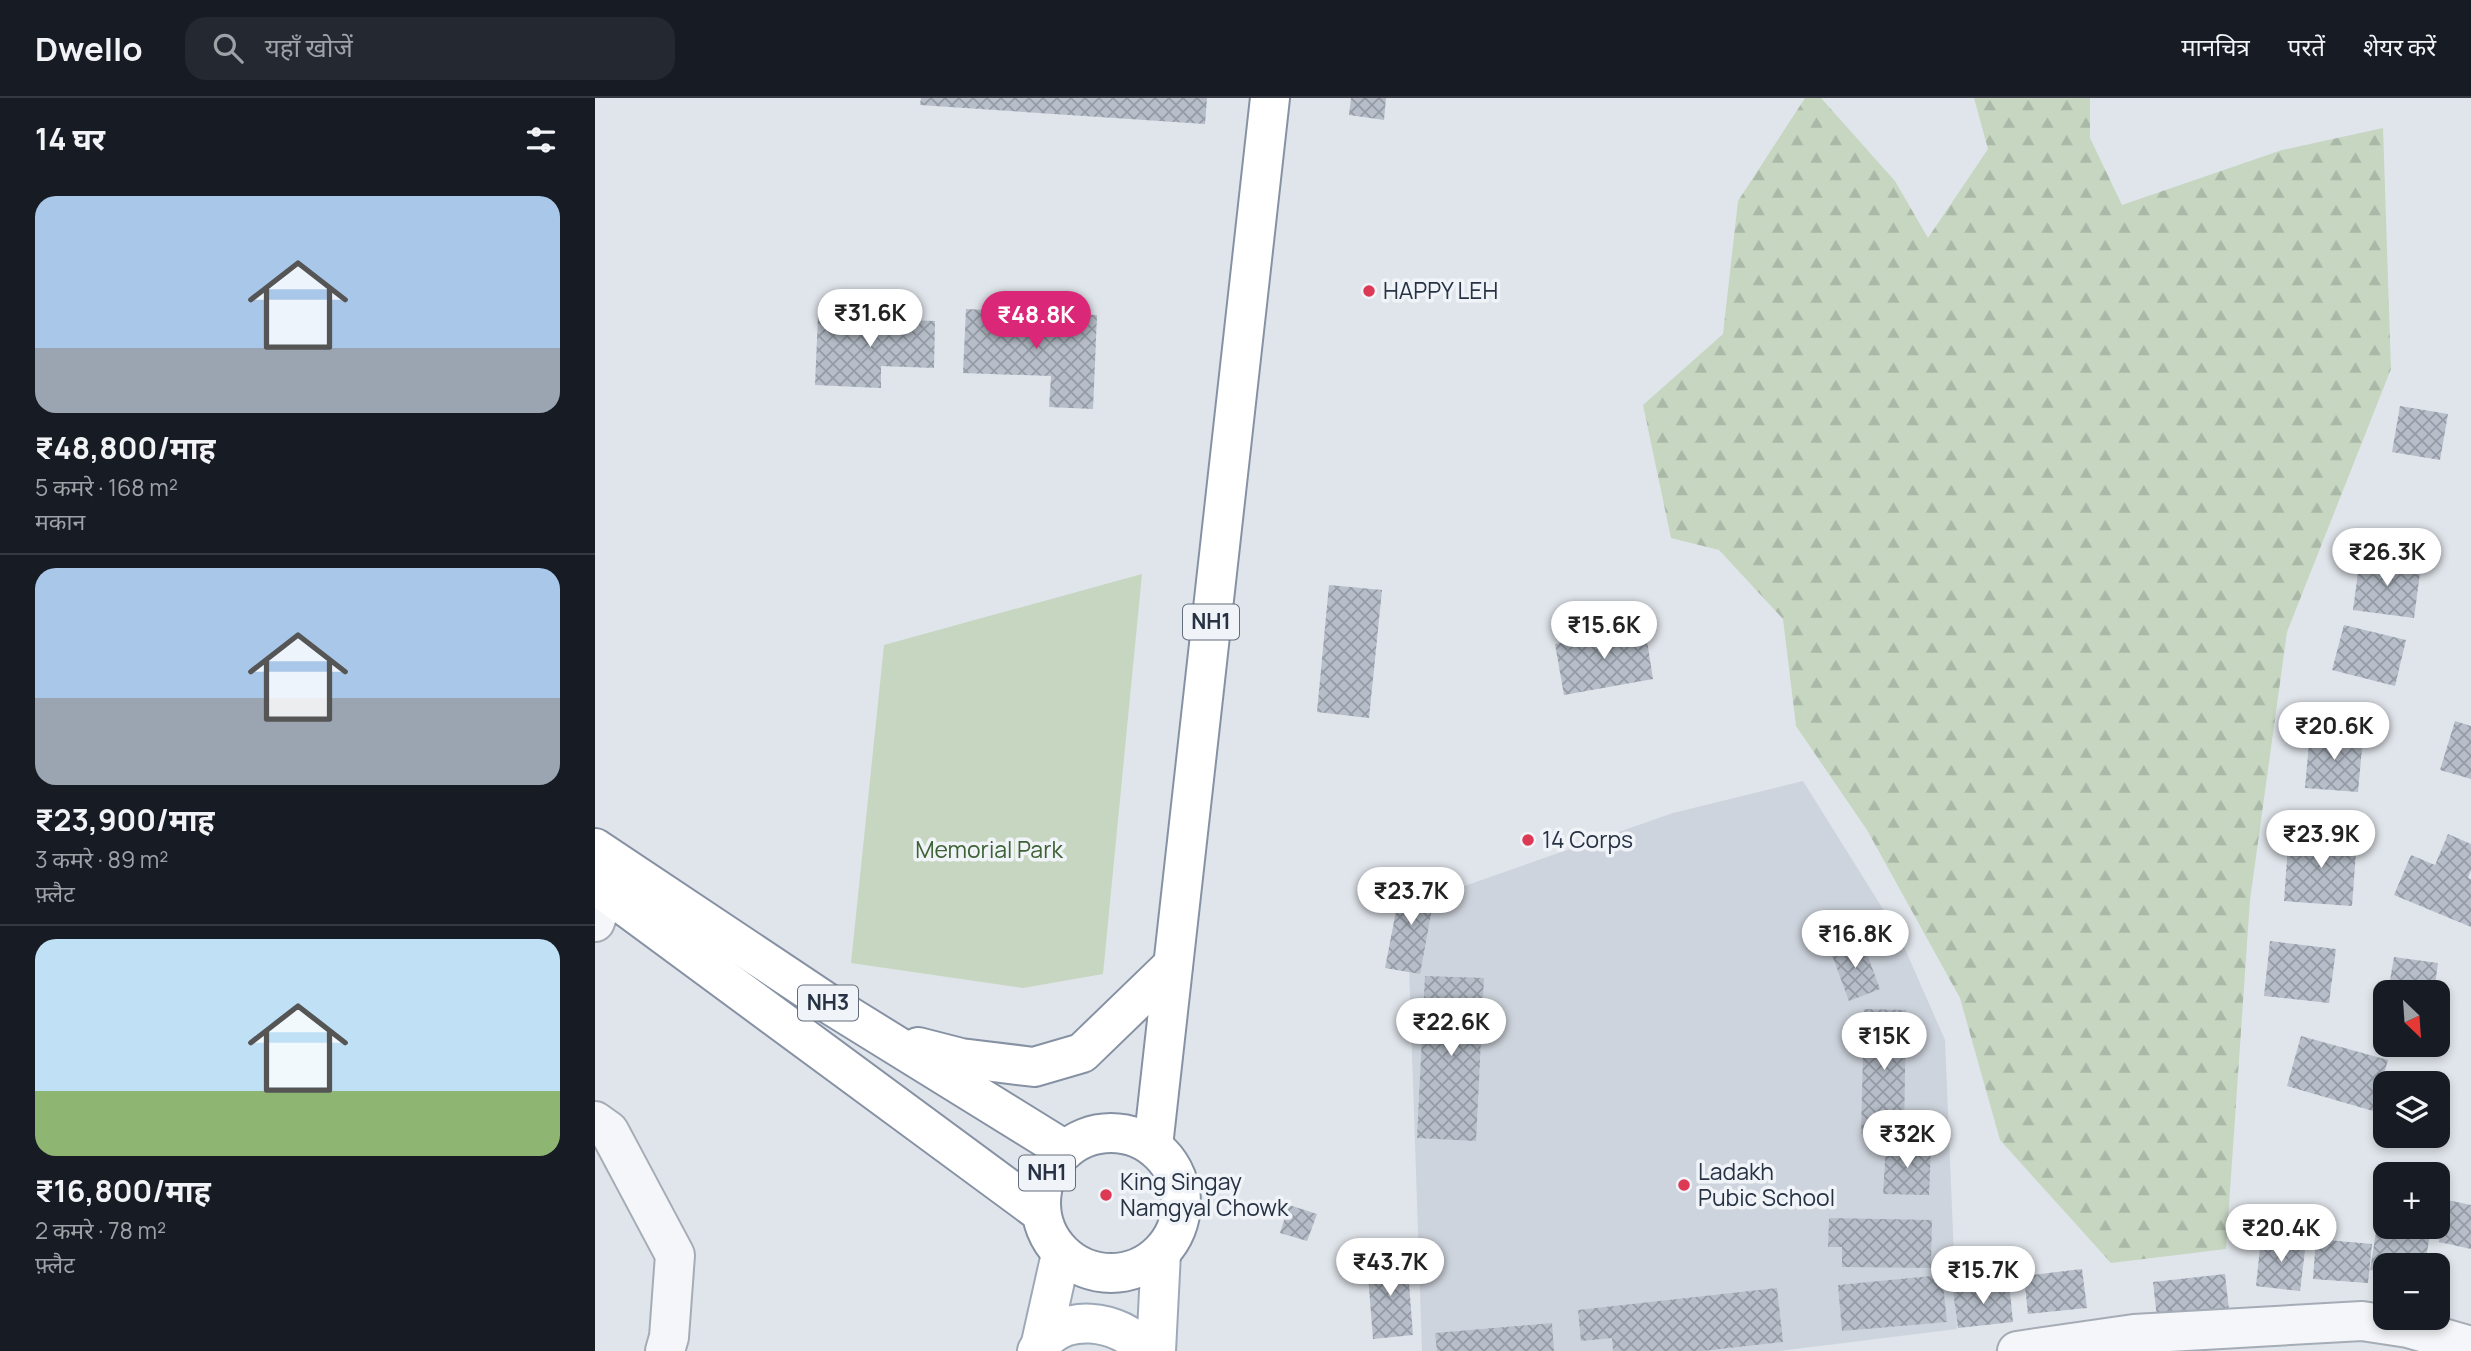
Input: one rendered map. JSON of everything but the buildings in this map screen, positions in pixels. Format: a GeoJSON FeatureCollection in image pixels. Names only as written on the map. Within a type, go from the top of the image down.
{"type":"FeatureCollection","features":[{"type":"Feature","properties":{"kind":"main road","name":"NH1"},"geometry":{"type":"LineString","coordinates":[[1061,1254],[1047,1235],[1040,1212],[1041,1189],[1050,1167],[1065,1150],[1085,1138],[1109,1133],[1132,1136],[1153,1146],[1270,98]]}},
{"type":"Feature","properties":{"kind":"main road","name":"NH3"},"geometry":{"type":"LineString","coordinates":[[595,848],[889,1040],[1065,1150]]}},
{"type":"Feature","properties":{"kind":"main road","name":"NH3"},"geometry":{"type":"LineString","coordinates":[[599,899],[1040,1212]]}},
{"type":"Feature","properties":{"kind":"main road"},"geometry":{"type":"LineString","coordinates":[[889,1040],[961,1058],[1034,1067],[1082,1053],[1173,965]]}},
{"type":"Feature","properties":{"kind":"main road"},"geometry":{"type":"LineString","coordinates":[[1039,1347],[1061,1254],[1079,1266],[1100,1273],[1122,1273],[1143,1266],[1161,1253],[1175,1233],[1181,1210],[1179,1186],[1170,1164],[1153,1146]]}},
{"type":"Feature","properties":{"kind":"main road"},"geometry":{"type":"LineString","coordinates":[[1156,1351],[1161,1253]]}},
{"type":"Feature","properties":{"kind":"main road"},"geometry":{"type":"LineString","coordinates":[[1039,1347],[1070,1325],[1104,1323],[1135,1336],[1146,1351]]}},
{"type":"Feature","properties":{"kind":"street"},"geometry":{"type":"LineString","coordinates":[[595,1121],[609,1131],[675,1255],[669,1337],[665,1351]]}},
{"type":"Feature","properties":{"kind":"street"},"geometry":{"type":"LineString","coordinates":[[2017,1351],[2161,1333],[2362,1321],[2405,1340],[2471,1346]]}},
{"type":"Feature","properties":{"kind":"shaded area","name":"Ladakh Pubic School"},"geometry":{"type":"Polygon","coordinates":[[[1803,781],[1898,933],[1945,1040],[1957,1329],[1779,1351],[1422,1351],[1407,906],[1673,813],[1803,781]]]}},
{"type":"Feature","properties":{"kind":"green space"},"geometry":{"type":"Polygon","coordinates":[[[1805,98],[1821,98],[1895,181],[1928,238],[1988,149],[1974,98],[2090,98],[2090,138],[2122,205],[2282,150],[2383,128],[2391,369],[2287,632],[2250,900],[2226,1249],[2111,1263],[2000,1140],[1960,998],[1867,830],[1796,726],[1783,619],[1719,550],[1671,538],[1643,405],[1723,334],[1738,201],[1805,98]]]}},
{"type":"Feature","properties":{"kind":"green space","name":"Memorial Park"},"geometry":{"type":"Polygon","coordinates":[[[1142,574],[1103,974],[1023,988],[851,963],[884,645],[1142,574]]]}},
{"type":"Feature","properties":{"kind":"place","name":"HAPPY LEH"},"geometry":{"type":"Point","coordinates":[1369,291]}},
{"type":"Feature","properties":{"kind":"place","name":"14 Corps"},"geometry":{"type":"Point","coordinates":[1528,840]}},
{"type":"Feature","properties":{"kind":"place","name":"Ladakh Pubic School"},"geometry":{"type":"Point","coordinates":[1684,1185]}},
{"type":"Feature","properties":{"kind":"place","name":"King Singay Namgyal Chowk"},"geometry":{"type":"Point","coordinates":[1106,1195]}}]}
